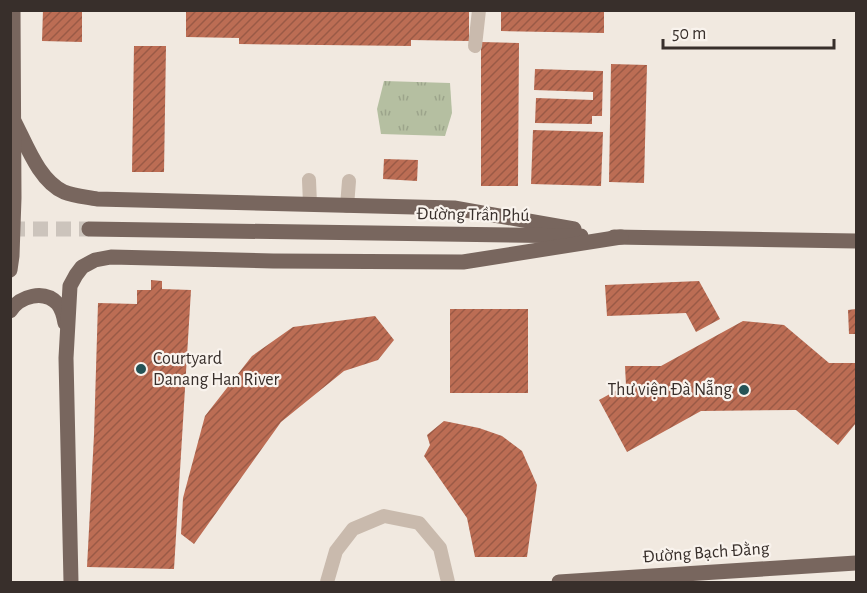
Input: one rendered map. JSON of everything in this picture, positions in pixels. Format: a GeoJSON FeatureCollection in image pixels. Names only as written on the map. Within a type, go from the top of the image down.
{"type":"FeatureCollection","features":[{"type":"Feature","properties":{"kind":"main road"},"geometry":{"type":"LineString","coordinates":[[10,270],[14,198],[14,10]]}},
{"type":"Feature","properties":{"kind":"main road"},"geometry":{"type":"LineString","coordinates":[[13,119],[40,172],[56,187],[66,192],[97,199],[454,208],[621,237]]}},
{"type":"Feature","properties":{"kind":"main road","name":"Đường Trần Phú"},"geometry":{"type":"LineString","coordinates":[[89,229],[856,241]]}},
{"type":"Feature","properties":{"kind":"main road"},"geometry":{"type":"LineString","coordinates":[[66,358],[70,286],[82,267],[95,260],[111,256],[273,261],[463,262],[621,237]]}},
{"type":"Feature","properties":{"kind":"main road"},"geometry":{"type":"LineString","coordinates":[[10,311],[19,301],[30,296],[39,296],[58,304],[65,319],[71,582]]}},
{"type":"Feature","properties":{"kind":"main road","name":"Đường Bạch Đằng"},"geometry":{"type":"LineString","coordinates":[[559,582],[856,563]]}},
{"type":"Feature","properties":{"kind":"lane"},"geometry":{"type":"LineString","coordinates":[[475,46],[479,10]]}},
{"type":"Feature","properties":{"kind":"lane"},"geometry":{"type":"LineString","coordinates":[[309,180],[310,204]]}},
{"type":"Feature","properties":{"kind":"lane"},"geometry":{"type":"LineString","coordinates":[[347,206],[349,181]]}},
{"type":"Feature","properties":{"kind":"lane"},"geometry":{"type":"LineString","coordinates":[[327,582],[336,551],[353,529],[384,516],[419,523],[440,548],[448,582]]}},
{"type":"Feature","properties":{"kind":"green space"},"geometry":{"type":"Polygon","coordinates":[[[384,81],[450,83],[452,113],[445,136],[381,134],[377,109],[384,81]]]}},
{"type":"Feature","properties":{"kind":"building"},"geometry":{"type":"Polygon","coordinates":[[[43,10],[82,10],[82,42],[42,41],[43,10]]]}},
{"type":"Feature","properties":{"kind":"building"},"geometry":{"type":"Polygon","coordinates":[[[186,10],[469,10],[469,41],[411,40],[411,46],[239,44],[239,38],[186,37],[186,10]]]}},
{"type":"Feature","properties":{"kind":"building"},"geometry":{"type":"Polygon","coordinates":[[[501,10],[604,10],[604,33],[501,31],[501,10]]]}},
{"type":"Feature","properties":{"kind":"building"},"geometry":{"type":"Polygon","coordinates":[[[481,42],[519,43],[518,186],[481,186],[481,42]]]}},
{"type":"Feature","properties":{"kind":"building"},"geometry":{"type":"Polygon","coordinates":[[[134,46],[166,46],[164,172],[132,172],[134,46]]]}},
{"type":"Feature","properties":{"kind":"building"},"geometry":{"type":"Polygon","coordinates":[[[611,64],[647,65],[644,183],[609,182],[611,64]]]}},
{"type":"Feature","properties":{"kind":"building"},"geometry":{"type":"Polygon","coordinates":[[[535,69],[603,71],[602,116],[592,116],[592,124],[535,123],[536,98],[593,100],[593,92],[534,90],[535,69]]]}},
{"type":"Feature","properties":{"kind":"building"},"geometry":{"type":"Polygon","coordinates":[[[533,130],[603,132],[601,186],[531,184],[533,130]]]}},
{"type":"Feature","properties":{"kind":"building"},"geometry":{"type":"Polygon","coordinates":[[[384,159],[418,160],[417,181],[383,179],[384,159]]]}},
{"type":"Feature","properties":{"kind":"building","name":"Courtyard Danang Han River"},"geometry":{"type":"Polygon","coordinates":[[[151,280],[162,281],[162,289],[191,290],[174,569],[87,567],[98,303],[137,304],[137,290],[151,290],[151,280]]]}},
{"type":"Feature","properties":{"kind":"building"},"geometry":{"type":"Polygon","coordinates":[[[699,281],[720,319],[696,332],[686,313],[607,316],[605,285],[699,281]]]}},
{"type":"Feature","properties":{"kind":"building"},"geometry":{"type":"Polygon","coordinates":[[[450,309],[528,309],[528,393],[450,393],[450,309]]]}},
{"type":"Feature","properties":{"kind":"building"},"geometry":{"type":"Polygon","coordinates":[[[856,309],[856,334],[849,334],[848,310],[856,309]]]}},
{"type":"Feature","properties":{"kind":"building"},"geometry":{"type":"Polygon","coordinates":[[[375,316],[394,340],[378,360],[344,371],[281,422],[194,544],[181,534],[183,498],[205,416],[252,356],[293,327],[375,316]]]}},
{"type":"Feature","properties":{"kind":"building"},"geometry":{"type":"Polygon","coordinates":[[[743,321],[784,325],[829,363],[856,363],[856,423],[838,445],[796,410],[701,411],[627,452],[599,400],[626,385],[625,366],[661,366],[743,321]]]}},
{"type":"Feature","properties":{"kind":"building"},"geometry":{"type":"Polygon","coordinates":[[[444,421],[479,428],[502,436],[522,451],[537,485],[527,557],[475,557],[467,518],[424,456],[430,445],[427,435],[444,421]]]}},
{"type":"Feature","properties":{"kind":"tunnel"},"geometry":{"type":"LineString","coordinates":[[10,229],[89,229]]}},
{"type":"Feature","properties":{"kind":"place","name":"Courtyard Danang Han River"},"geometry":{"type":"Point","coordinates":[141,369]}},
{"type":"Feature","properties":{"kind":"place","name":"Thư viện Đà Nẵng"},"geometry":{"type":"Point","coordinates":[744,390]}}]}
